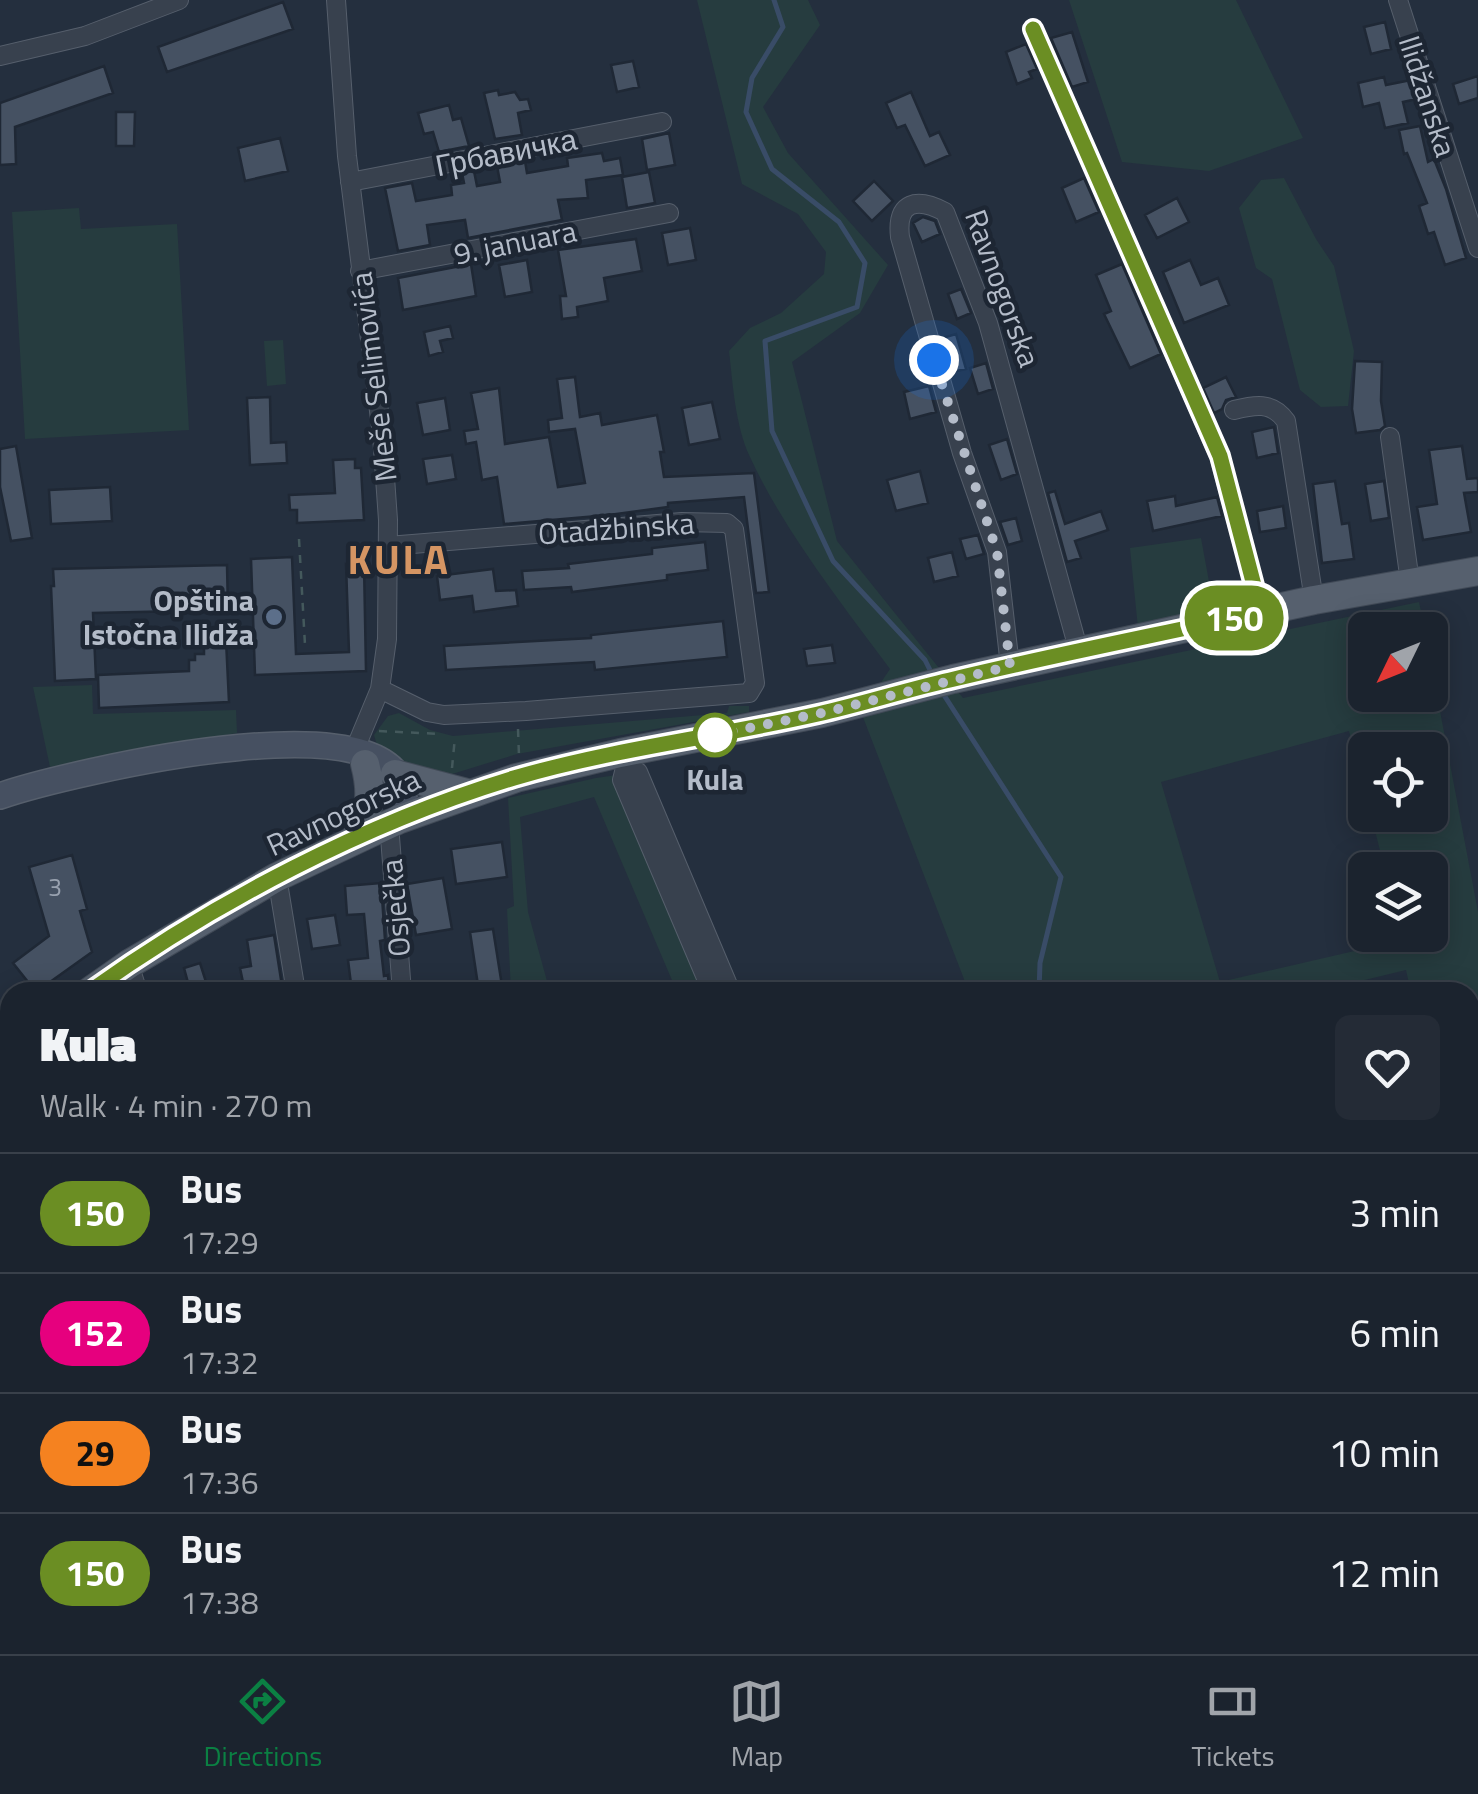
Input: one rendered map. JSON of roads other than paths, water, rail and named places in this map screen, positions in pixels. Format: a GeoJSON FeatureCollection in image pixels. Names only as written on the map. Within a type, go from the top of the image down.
{"type":"FeatureCollection","features":[{"type":"Feature","properties":{"kind":"main road","name":"Ravnogorska"},"geometry":{"type":"LineString","coordinates":[[103,982],[277,877],[394,822],[459,786],[622,760],[1010,666],[1314,600],[1478,571]]}},
{"type":"Feature","properties":{"kind":"main road"},"geometry":{"type":"LineString","coordinates":[[368,741],[378,758],[395,774],[405,795],[394,822]]}},
{"type":"Feature","properties":{"kind":"main road"},"geometry":{"type":"LineString","coordinates":[[0,796],[36,783],[110,767],[222,749],[368,741]]}},
{"type":"Feature","properties":{"kind":"main road"},"geometry":{"type":"LineString","coordinates":[[368,741],[394,822]]}},
{"type":"Feature","properties":{"kind":"main road"},"geometry":{"type":"LineString","coordinates":[[355,840],[370,806],[368,741]]}},
{"type":"Feature","properties":{"kind":"main road"},"geometry":{"type":"LineString","coordinates":[[395,774],[459,786]]}},
{"type":"Feature","properties":{"kind":"street"},"geometry":{"type":"LineString","coordinates":[[0,56],[85,36],[180,0]]}},
{"type":"Feature","properties":{"kind":"street","name":"Meše Selimovića"},"geometry":{"type":"LineString","coordinates":[[336,0],[350,182],[384,453],[388,639],[368,741]]}},
{"type":"Feature","properties":{"kind":"street","name":"Ilidžanska"},"geometry":{"type":"LineString","coordinates":[[1398,0],[1478,248]]}},
{"type":"Feature","properties":{"kind":"street"},"geometry":{"type":"LineString","coordinates":[[1033,29],[1220,456],[1261,612]]}},
{"type":"Feature","properties":{"kind":"street","name":"Грбавичка"},"geometry":{"type":"LineString","coordinates":[[350,182],[662,122]]}},
{"type":"Feature","properties":{"kind":"street","name":"Ravnogorska"},"geometry":{"type":"LineString","coordinates":[[1010,666],[997,552],[956,436],[900,237],[898,221],[904,210],[914,204],[929,203],[945,212],[988,323],[1079,652]]}},
{"type":"Feature","properties":{"kind":"street","name":"9. januara"},"geometry":{"type":"LineString","coordinates":[[360,271],[670,213]]}},
{"type":"Feature","properties":{"kind":"street"},"geometry":{"type":"LineString","coordinates":[[1234,410],[1258,404],[1280,412],[1286,421],[1314,600]]}},
{"type":"Feature","properties":{"kind":"street"},"geometry":{"type":"LineString","coordinates":[[1390,437],[1410,582]]}},
{"type":"Feature","properties":{"kind":"street","name":"Otadžbinska"},"geometry":{"type":"LineString","coordinates":[[380,689],[426,712],[444,714],[749,693],[755,683],[734,529],[727,522],[682,522],[388,546]]}},
{"type":"Feature","properties":{"kind":"street"},"geometry":{"type":"LineString","coordinates":[[622,760],[622,780],[708,982]]}},
{"type":"Feature","properties":{"kind":"street"},"geometry":{"type":"LineString","coordinates":[[622,760],[638,772],[727,982]]}},
{"type":"Feature","properties":{"kind":"street","name":"Osječka"},"geometry":{"type":"LineString","coordinates":[[394,822],[402,982]]}},
{"type":"Feature","properties":{"kind":"street"},"geometry":{"type":"LineString","coordinates":[[277,877],[294,982]]}},
{"type":"Feature","properties":{"kind":"street"},"geometry":{"type":"LineString","coordinates":[[128,964],[134,982]]}},
{"type":"Feature","properties":{"kind":"waterway"},"geometry":{"type":"LineString","coordinates":[[774,0],[783,27],[752,78],[746,112],[772,169],[839,222],[865,263],[857,307],[765,341],[772,431],[833,561],[925,660],[932,674]]}},
{"type":"Feature","properties":{"kind":"waterway"},"geometry":{"type":"LineString","coordinates":[[942,692],[1061,877],[1040,963],[1039,982]]}},
{"type":"Feature","properties":{"kind":"place","name":"Opština Istočna Ilidža"},"geometry":{"type":"Point","coordinates":[274,617]}},
{"type":"Feature","properties":{"kind":"place","name":"Kula"},"geometry":{"type":"Point","coordinates":[715,735]}},
{"type":"Feature","properties":{"kind":"district","name":"KULA"},"geometry":{"type":"Point","coordinates":[399,559]}}]}
